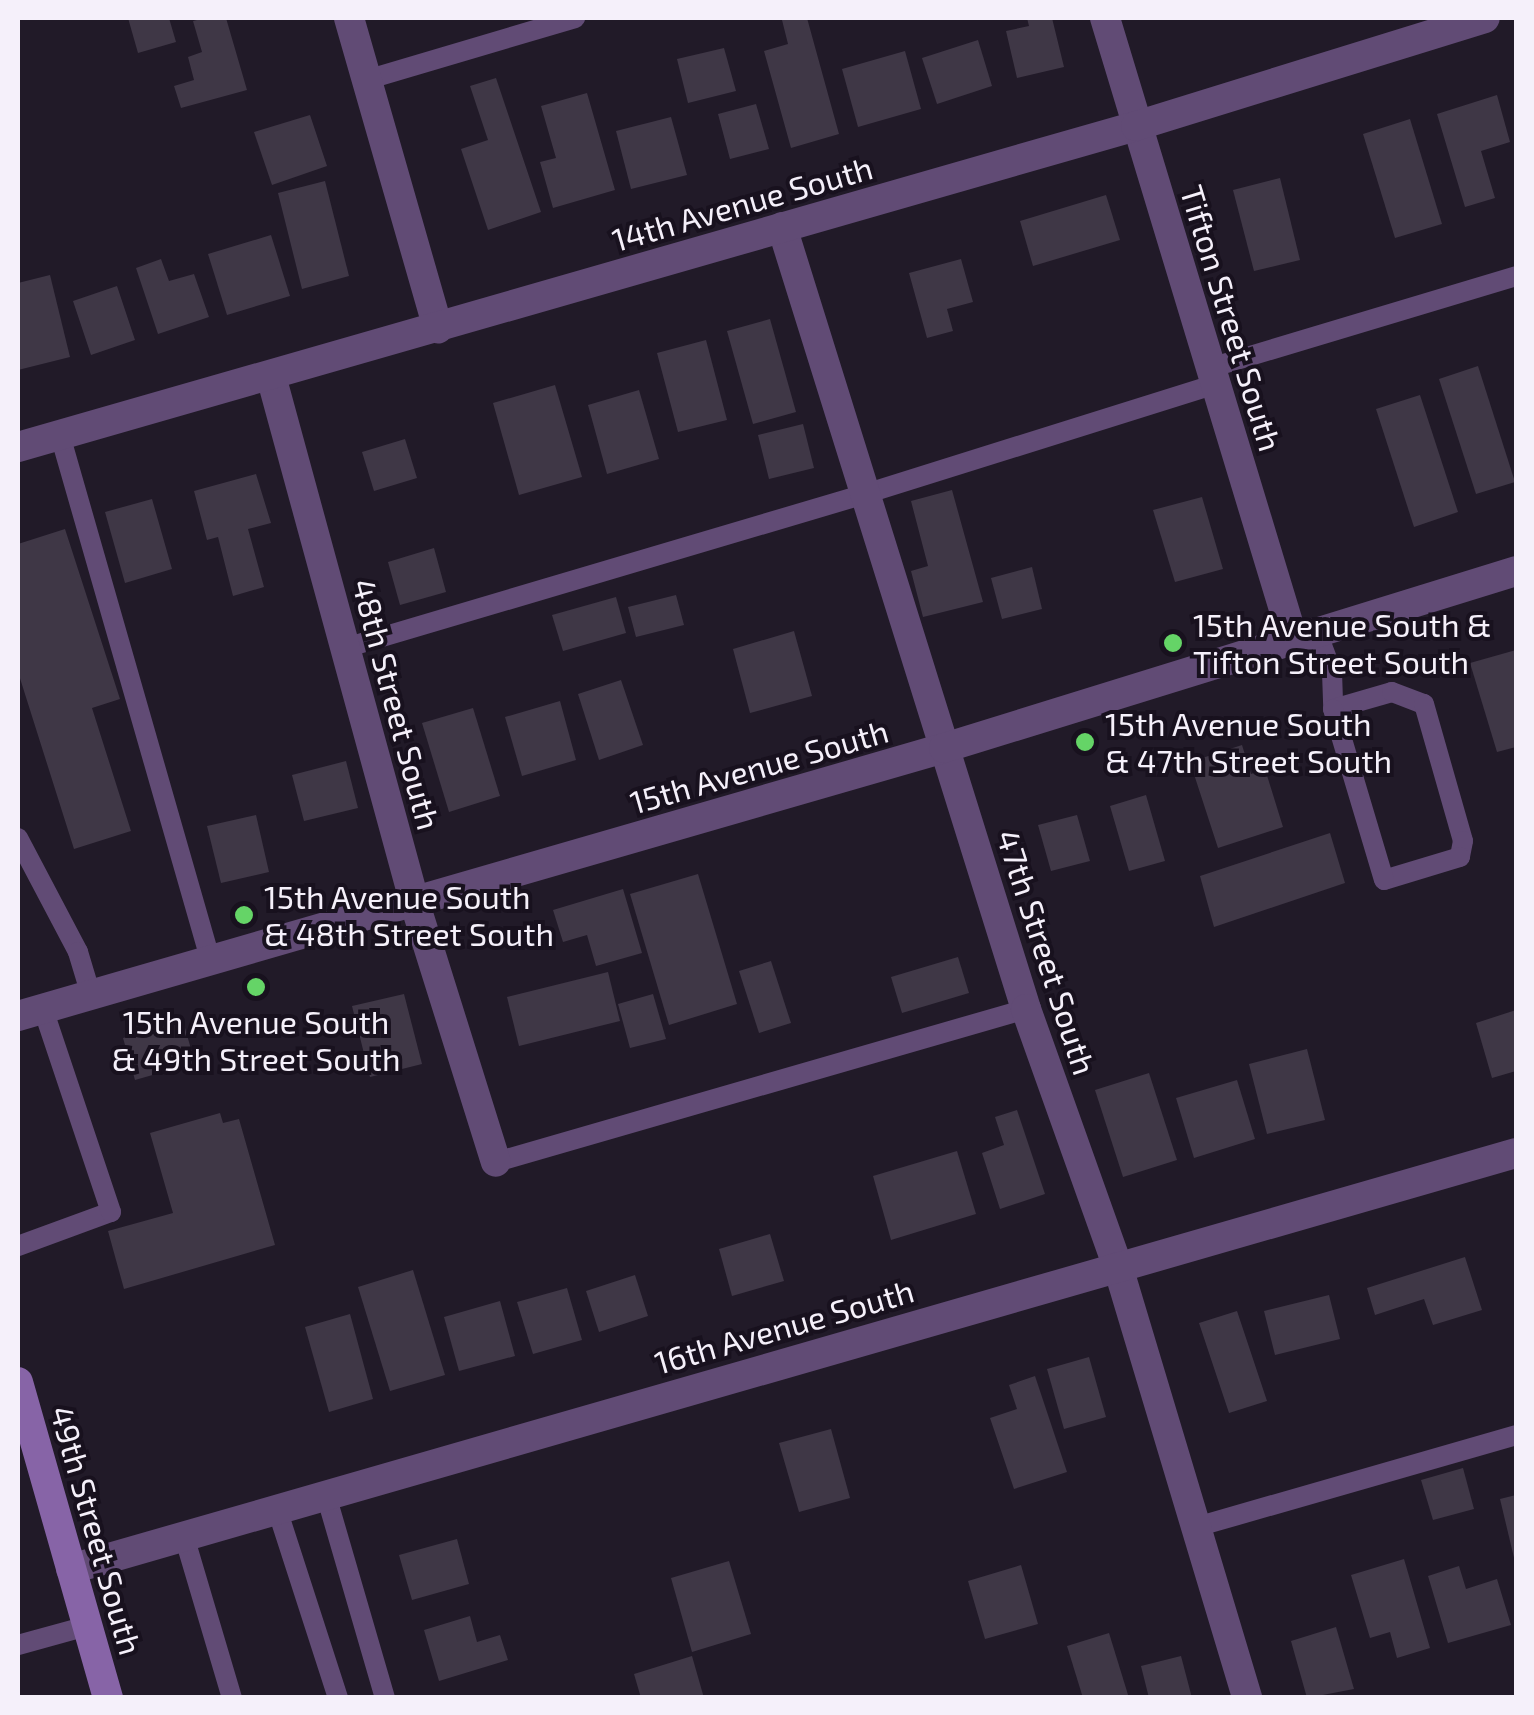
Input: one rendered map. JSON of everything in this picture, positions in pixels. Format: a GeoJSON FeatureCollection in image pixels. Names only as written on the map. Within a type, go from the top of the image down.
{"type":"FeatureCollection","features":[{"type":"Feature","properties":{"kind":"main road","name":"49th Street South"},"geometry":{"type":"LineString","coordinates":[[18,1382],[28,1460],[70,1569],[108,1698]]}},
{"type":"Feature","properties":{"kind":"street"},"geometry":{"type":"LineString","coordinates":[[348,18],[438,329]]}},
{"type":"Feature","properties":{"kind":"street","name":"Tifton Street South"},"geometry":{"type":"LineString","coordinates":[[1105,18],[1213,376],[1305,635]]}},
{"type":"Feature","properties":{"kind":"street","name":"14th Avenue South"},"geometry":{"type":"LineString","coordinates":[[18,447],[1136,126],[1485,18]]}},
{"type":"Feature","properties":{"kind":"street","name":"47th Street South"},"geometry":{"type":"LineString","coordinates":[[782,227],[1026,1009],[1118,1267],[1247,1698]]}},
{"type":"Feature","properties":{"kind":"street","name":"48th Street South"},"geometry":{"type":"LineString","coordinates":[[271,376],[415,904],[496,1162]]}},
{"type":"Feature","properties":{"kind":"street","name":"15th Avenue South"},"geometry":{"type":"LineString","coordinates":[[30,1013],[944,748],[1516,571]]}},
{"type":"Feature","properties":{"kind":"street","name":"16th Avenue South"},"geometry":{"type":"LineString","coordinates":[[70,1569],[1516,1153]]}},
{"type":"Feature","properties":{"kind":"lane"},"geometry":{"type":"LineString","coordinates":[[366,80],[575,18]]}},
{"type":"Feature","properties":{"kind":"lane"},"geometry":{"type":"LineString","coordinates":[[345,648],[865,494],[1516,276]]}},
{"type":"Feature","properties":{"kind":"lane"},"geometry":{"type":"LineString","coordinates":[[60,435],[210,962]]}},
{"type":"Feature","properties":{"kind":"lane"},"geometry":{"type":"LineString","coordinates":[[1305,635],[1332,672],[1333,709],[1384,880],[1460,857],[1463,841],[1424,704],[1392,692],[1333,709]]}},
{"type":"Feature","properties":{"kind":"lane"},"geometry":{"type":"LineString","coordinates":[[18,838],[78,952],[91,996]]}},
{"type":"Feature","properties":{"kind":"lane"},"geometry":{"type":"LineString","coordinates":[[496,1162],[1026,1009]]}},
{"type":"Feature","properties":{"kind":"lane"},"geometry":{"type":"LineString","coordinates":[[18,1246],[110,1212],[30,1013]]}},
{"type":"Feature","properties":{"kind":"lane"},"geometry":{"type":"LineString","coordinates":[[1196,1528],[1516,1435]]}},
{"type":"Feature","properties":{"kind":"lane"},"geometry":{"type":"LineString","coordinates":[[326,1495],[385,1698]]}},
{"type":"Feature","properties":{"kind":"lane"},"geometry":{"type":"LineString","coordinates":[[278,1509],[338,1698]]}},
{"type":"Feature","properties":{"kind":"lane"},"geometry":{"type":"LineString","coordinates":[[184,1536],[232,1698]]}},
{"type":"Feature","properties":{"kind":"lane"},"geometry":{"type":"LineString","coordinates":[[18,1644],[87,1626]]}},
{"type":"Feature","properties":{"kind":"building"},"geometry":{"type":"Polygon","coordinates":[[[128,18],[169,18],[176,42],[138,53],[128,18]]]}},
{"type":"Feature","properties":{"kind":"building"},"geometry":{"type":"Polygon","coordinates":[[[226,18],[247,90],[181,108],[174,86],[194,80],[188,57],[202,52],[193,21],[226,18]]]}},
{"type":"Feature","properties":{"kind":"building"},"geometry":{"type":"Polygon","coordinates":[[[807,18],[839,134],[791,148],[764,51],[788,44],[782,20],[807,18]]]}},
{"type":"Feature","properties":{"kind":"building"},"geometry":{"type":"Polygon","coordinates":[[[1027,18],[1052,18],[1064,67],[1017,78],[1006,31],[1029,26],[1027,18]]]}},
{"type":"Feature","properties":{"kind":"building"},"geometry":{"type":"Polygon","coordinates":[[[978,40],[992,86],[937,104],[922,58],[978,40]]]}},
{"type":"Feature","properties":{"kind":"building"},"geometry":{"type":"Polygon","coordinates":[[[724,48],[736,91],[688,103],[677,59],[724,48]]]}},
{"type":"Feature","properties":{"kind":"building"},"geometry":{"type":"Polygon","coordinates":[[[905,51],[921,109],[858,127],[842,69],[905,51]]]}},
{"type":"Feature","properties":{"kind":"building"},"geometry":{"type":"Polygon","coordinates":[[[496,78],[541,212],[488,230],[461,149],[488,140],[470,86],[496,78]]]}},
{"type":"Feature","properties":{"kind":"building"},"geometry":{"type":"Polygon","coordinates":[[[587,93],[615,190],[553,208],[540,162],[556,158],[541,106],[587,93]]]}},
{"type":"Feature","properties":{"kind":"building"},"geometry":{"type":"Polygon","coordinates":[[[1497,95],[1510,142],[1481,151],[1495,198],[1465,207],[1437,114],[1497,95]]]}},
{"type":"Feature","properties":{"kind":"building"},"geometry":{"type":"Polygon","coordinates":[[[756,104],[769,149],[730,159],[718,114],[756,104]]]}},
{"type":"Feature","properties":{"kind":"building"},"geometry":{"type":"Polygon","coordinates":[[[310,115],[327,166],[272,185],[254,132],[310,115]]]}},
{"type":"Feature","properties":{"kind":"building"},"geometry":{"type":"Polygon","coordinates":[[[671,117],[687,175],[631,189],[616,131],[671,117]]]}},
{"type":"Feature","properties":{"kind":"building"},"geometry":{"type":"Polygon","coordinates":[[[1410,119],[1442,224],[1395,238],[1363,134],[1410,119]]]}},
{"type":"Feature","properties":{"kind":"building"},"geometry":{"type":"Polygon","coordinates":[[[1280,178],[1300,260],[1254,271],[1233,190],[1280,178]]]}},
{"type":"Feature","properties":{"kind":"building"},"geometry":{"type":"Polygon","coordinates":[[[325,181],[349,276],[302,289],[278,193],[325,181]]]}},
{"type":"Feature","properties":{"kind":"building"},"geometry":{"type":"Polygon","coordinates":[[[1106,195],[1120,240],[1033,266],[1020,221],[1106,195]]]}},
{"type":"Feature","properties":{"kind":"building"},"geometry":{"type":"Polygon","coordinates":[[[271,235],[290,296],[227,315],[208,254],[271,235]]]}},
{"type":"Feature","properties":{"kind":"building"},"geometry":{"type":"Polygon","coordinates":[[[161,259],[169,281],[194,274],[209,317],[158,334],[136,268],[161,259]]]}},
{"type":"Feature","properties":{"kind":"building"},"geometry":{"type":"Polygon","coordinates":[[[961,259],[973,302],[947,309],[953,331],[927,338],[909,273],[961,259]]]}},
{"type":"Feature","properties":{"kind":"building"},"geometry":{"type":"Polygon","coordinates":[[[50,275],[70,357],[18,370],[18,283],[50,275]]]}},
{"type":"Feature","properties":{"kind":"building"},"geometry":{"type":"Polygon","coordinates":[[[117,286],[135,340],[91,355],[73,301],[117,286]]]}},
{"type":"Feature","properties":{"kind":"building"},"geometry":{"type":"Polygon","coordinates":[[[770,319],[796,412],[753,424],[727,331],[770,319]]]}},
{"type":"Feature","properties":{"kind":"building"},"geometry":{"type":"Polygon","coordinates":[[[706,340],[727,420],[678,432],[657,353],[706,340]]]}},
{"type":"Feature","properties":{"kind":"building"},"geometry":{"type":"Polygon","coordinates":[[[1478,366],[1515,482],[1476,494],[1439,379],[1478,366]]]}},
{"type":"Feature","properties":{"kind":"building"},"geometry":{"type":"Polygon","coordinates":[[[555,385],[582,477],[519,495],[493,403],[555,385]]]}},
{"type":"Feature","properties":{"kind":"building"},"geometry":{"type":"Polygon","coordinates":[[[639,390],[659,459],[607,474],[588,405],[639,390]]]}},
{"type":"Feature","properties":{"kind":"building"},"geometry":{"type":"Polygon","coordinates":[[[1420,395],[1458,512],[1414,527],[1376,409],[1420,395]]]}},
{"type":"Feature","properties":{"kind":"building"},"geometry":{"type":"Polygon","coordinates":[[[803,424],[814,468],[769,479],[758,435],[803,424]]]}},
{"type":"Feature","properties":{"kind":"building"},"geometry":{"type":"Polygon","coordinates":[[[405,439],[417,478],[374,491],[362,452],[405,439]]]}},
{"type":"Feature","properties":{"kind":"building"},"geometry":{"type":"Polygon","coordinates":[[[256,474],[271,523],[248,529],[264,587],[233,596],[218,537],[207,540],[194,491],[256,474]]]}},
{"type":"Feature","properties":{"kind":"building"},"geometry":{"type":"Polygon","coordinates":[[[952,490],[983,602],[923,617],[911,571],[928,566],[911,501],[952,490]]]}},
{"type":"Feature","properties":{"kind":"building"},"geometry":{"type":"Polygon","coordinates":[[[1202,497],[1223,569],[1175,582],[1153,510],[1202,497]]]}},
{"type":"Feature","properties":{"kind":"building"},"geometry":{"type":"Polygon","coordinates":[[[152,499],[172,569],[125,583],[105,512],[152,499]]]}},
{"type":"Feature","properties":{"kind":"building"},"geometry":{"type":"Polygon","coordinates":[[[65,529],[120,699],[92,708],[131,831],[74,849],[18,672],[18,544],[65,529]]]}},
{"type":"Feature","properties":{"kind":"building"},"geometry":{"type":"Polygon","coordinates":[[[434,548],[446,592],[400,605],[388,562],[434,548]]]}},
{"type":"Feature","properties":{"kind":"building"},"geometry":{"type":"Polygon","coordinates":[[[1032,567],[1042,609],[1002,619],[991,578],[1032,567]]]}},
{"type":"Feature","properties":{"kind":"building"},"geometry":{"type":"Polygon","coordinates":[[[676,595],[684,625],[636,637],[628,607],[676,595]]]}},
{"type":"Feature","properties":{"kind":"building"},"geometry":{"type":"Polygon","coordinates":[[[616,597],[626,633],[563,651],[552,615],[616,597]]]}},
{"type":"Feature","properties":{"kind":"building"},"geometry":{"type":"Polygon","coordinates":[[[794,631],[812,696],[750,713],[733,649],[794,631]]]}},
{"type":"Feature","properties":{"kind":"building"},"geometry":{"type":"Polygon","coordinates":[[[1516,650],[1516,747],[1497,752],[1470,663],[1516,650]]]}},
{"type":"Feature","properties":{"kind":"building"},"geometry":{"type":"Polygon","coordinates":[[[621,680],[643,745],[599,760],[578,694],[621,680]]]}},
{"type":"Feature","properties":{"kind":"building"},"geometry":{"type":"Polygon","coordinates":[[[560,701],[576,760],[522,776],[505,717],[560,701]]]}},
{"type":"Feature","properties":{"kind":"building"},"geometry":{"type":"Polygon","coordinates":[[[473,708],[500,796],[449,812],[422,723],[473,708]]]}},
{"type":"Feature","properties":{"kind":"building"},"geometry":{"type":"Polygon","coordinates":[[[1242,745],[1251,774],[1265,769],[1283,827],[1218,848],[1190,762],[1242,745]]]}},
{"type":"Feature","properties":{"kind":"building"},"geometry":{"type":"Polygon","coordinates":[[[346,761],[358,808],[304,821],[292,775],[346,761]]]}},
{"type":"Feature","properties":{"kind":"building"},"geometry":{"type":"Polygon","coordinates":[[[1146,795],[1165,861],[1129,871],[1110,806],[1146,795]]]}},
{"type":"Feature","properties":{"kind":"building"},"geometry":{"type":"Polygon","coordinates":[[[256,815],[269,872],[221,883],[207,826],[256,815]]]}},
{"type":"Feature","properties":{"kind":"building"},"geometry":{"type":"Polygon","coordinates":[[[1077,815],[1090,861],[1051,871],[1038,825],[1077,815]]]}},
{"type":"Feature","properties":{"kind":"building"},"geometry":{"type":"Polygon","coordinates":[[[1330,833],[1345,883],[1214,927],[1200,876],[1330,833]]]}},
{"type":"Feature","properties":{"kind":"building"},"geometry":{"type":"Polygon","coordinates":[[[698,874],[737,1004],[669,1025],[630,894],[698,874]]]}},
{"type":"Feature","properties":{"kind":"building"},"geometry":{"type":"Polygon","coordinates":[[[623,889],[642,953],[596,966],[587,935],[563,942],[553,910],[623,889]]]}},
{"type":"Feature","properties":{"kind":"building"},"geometry":{"type":"Polygon","coordinates":[[[958,957],[969,993],[902,1013],[891,977],[958,957]]]}},
{"type":"Feature","properties":{"kind":"building"},"geometry":{"type":"Polygon","coordinates":[[[771,961],[791,1023],[759,1033],[739,971],[771,961]]]}},
{"type":"Feature","properties":{"kind":"building"},"geometry":{"type":"Polygon","coordinates":[[[608,972],[620,1021],[519,1046],[507,997],[608,972]]]}},
{"type":"Feature","properties":{"kind":"building"},"geometry":{"type":"Polygon","coordinates":[[[404,994],[422,1064],[370,1077],[352,1006],[404,994]]]}},
{"type":"Feature","properties":{"kind":"building"},"geometry":{"type":"Polygon","coordinates":[[[653,994],[666,1039],[630,1048],[618,1004],[653,994]]]}},
{"type":"Feature","properties":{"kind":"building"},"geometry":{"type":"Polygon","coordinates":[[[1516,1010],[1516,1071],[1492,1078],[1476,1023],[1516,1010]]]}},
{"type":"Feature","properties":{"kind":"building"},"geometry":{"type":"Polygon","coordinates":[[[183,1021],[195,1063],[135,1080],[123,1038],[183,1021]]]}},
{"type":"Feature","properties":{"kind":"building"},"geometry":{"type":"Polygon","coordinates":[[[1307,1049],[1325,1120],[1267,1134],[1249,1064],[1307,1049]]]}},
{"type":"Feature","properties":{"kind":"building"},"geometry":{"type":"Polygon","coordinates":[[[1149,1073],[1177,1160],[1123,1177],[1095,1090],[1149,1073]]]}},
{"type":"Feature","properties":{"kind":"building"},"geometry":{"type":"Polygon","coordinates":[[[1237,1080],[1255,1139],[1194,1158],[1176,1098],[1237,1080]]]}},
{"type":"Feature","properties":{"kind":"building"},"geometry":{"type":"Polygon","coordinates":[[[1017,1110],[1045,1194],[1000,1209],[982,1153],[1004,1145],[995,1117],[1017,1110]]]}},
{"type":"Feature","properties":{"kind":"building"},"geometry":{"type":"Polygon","coordinates":[[[220,1113],[223,1123],[239,1119],[275,1245],[124,1289],[108,1231],[173,1213],[150,1133],[220,1113]]]}},
{"type":"Feature","properties":{"kind":"building"},"geometry":{"type":"Polygon","coordinates":[[[957,1151],[976,1214],[891,1240],[873,1176],[957,1151]]]}},
{"type":"Feature","properties":{"kind":"building"},"geometry":{"type":"Polygon","coordinates":[[[770,1234],[784,1281],[732,1296],[719,1249],[770,1234]]]}},
{"type":"Feature","properties":{"kind":"building"},"geometry":{"type":"Polygon","coordinates":[[[1465,1257],[1482,1310],[1433,1325],[1424,1299],[1375,1315],[1367,1288],[1465,1257]]]}},
{"type":"Feature","properties":{"kind":"building"},"geometry":{"type":"Polygon","coordinates":[[[413,1270],[445,1375],[390,1391],[358,1287],[413,1270]]]}},
{"type":"Feature","properties":{"kind":"building"},"geometry":{"type":"Polygon","coordinates":[[[635,1275],[648,1316],[599,1332],[586,1291],[635,1275]]]}},
{"type":"Feature","properties":{"kind":"building"},"geometry":{"type":"Polygon","coordinates":[[[567,1288],[582,1340],[533,1354],[517,1302],[567,1288]]]}},
{"type":"Feature","properties":{"kind":"building"},"geometry":{"type":"Polygon","coordinates":[[[1329,1295],[1340,1339],[1275,1355],[1264,1311],[1329,1295]]]}},
{"type":"Feature","properties":{"kind":"building"},"geometry":{"type":"Polygon","coordinates":[[[500,1301],[515,1356],[459,1371],[444,1317],[500,1301]]]}},
{"type":"Feature","properties":{"kind":"building"},"geometry":{"type":"Polygon","coordinates":[[[1237,1311],[1267,1401],[1229,1413],[1199,1323],[1237,1311]]]}},
{"type":"Feature","properties":{"kind":"building"},"geometry":{"type":"Polygon","coordinates":[[[350,1314],[373,1399],[329,1412],[305,1327],[350,1314]]]}},
{"type":"Feature","properties":{"kind":"building"},"geometry":{"type":"Polygon","coordinates":[[[1089,1357],[1106,1417],[1064,1429],[1047,1369],[1089,1357]]]}},
{"type":"Feature","properties":{"kind":"building"},"geometry":{"type":"Polygon","coordinates":[[[1035,1376],[1067,1472],[1014,1489],[990,1418],[1017,1409],[1009,1385],[1035,1376]]]}},
{"type":"Feature","properties":{"kind":"building"},"geometry":{"type":"Polygon","coordinates":[[[831,1429],[850,1498],[799,1512],[779,1443],[831,1429]]]}},
{"type":"Feature","properties":{"kind":"building"},"geometry":{"type":"Polygon","coordinates":[[[1463,1468],[1474,1509],[1433,1520],[1421,1480],[1463,1468]]]}},
{"type":"Feature","properties":{"kind":"building"},"geometry":{"type":"Polygon","coordinates":[[[1516,1495],[1516,1562],[1515,1562],[1500,1499],[1516,1495]]]}},
{"type":"Feature","properties":{"kind":"building"},"geometry":{"type":"Polygon","coordinates":[[[457,1539],[469,1584],[412,1600],[399,1555],[457,1539]]]}},
{"type":"Feature","properties":{"kind":"building"},"geometry":{"type":"Polygon","coordinates":[[[1404,1559],[1430,1648],[1397,1658],[1390,1632],[1370,1638],[1351,1575],[1404,1559]]]}},
{"type":"Feature","properties":{"kind":"building"},"geometry":{"type":"Polygon","coordinates":[[[729,1561],[751,1634],[692,1652],[671,1578],[729,1561]]]}},
{"type":"Feature","properties":{"kind":"building"},"geometry":{"type":"Polygon","coordinates":[[[1021,1565],[1038,1624],[985,1639],[968,1581],[1021,1565]]]}},
{"type":"Feature","properties":{"kind":"building"},"geometry":{"type":"Polygon","coordinates":[[[1459,1566],[1466,1589],[1497,1579],[1511,1625],[1448,1643],[1428,1576],[1459,1566]]]}},
{"type":"Feature","properties":{"kind":"building"},"geometry":{"type":"Polygon","coordinates":[[[470,1616],[477,1642],[500,1635],[508,1660],[439,1681],[424,1630],[470,1616]]]}},
{"type":"Feature","properties":{"kind":"building"},"geometry":{"type":"Polygon","coordinates":[[[1336,1627],[1354,1689],[1307,1698],[1291,1641],[1336,1627]]]}},
{"type":"Feature","properties":{"kind":"building"},"geometry":{"type":"Polygon","coordinates":[[[1109,1633],[1129,1698],[1083,1698],[1067,1646],[1109,1633]]]}},
{"type":"Feature","properties":{"kind":"building"},"geometry":{"type":"Polygon","coordinates":[[[692,1656],[704,1698],[641,1698],[634,1674],[692,1656]]]}},
{"type":"Feature","properties":{"kind":"building"},"geometry":{"type":"Polygon","coordinates":[[[1181,1656],[1192,1698],[1149,1698],[1141,1666],[1181,1656]]]}},
{"type":"Feature","properties":{"kind":"place","name":"15th Avenue South & Tifton Street South"},"geometry":{"type":"Point","coordinates":[1173,643]}},
{"type":"Feature","properties":{"kind":"place","name":"15th Avenue South & 47th Street South"},"geometry":{"type":"Point","coordinates":[1085,742]}},
{"type":"Feature","properties":{"kind":"place","name":"15th Avenue South & 48th Street South"},"geometry":{"type":"Point","coordinates":[244,915]}},
{"type":"Feature","properties":{"kind":"place","name":"15th Avenue South & 49th Street South"},"geometry":{"type":"Point","coordinates":[256,987]}}]}
